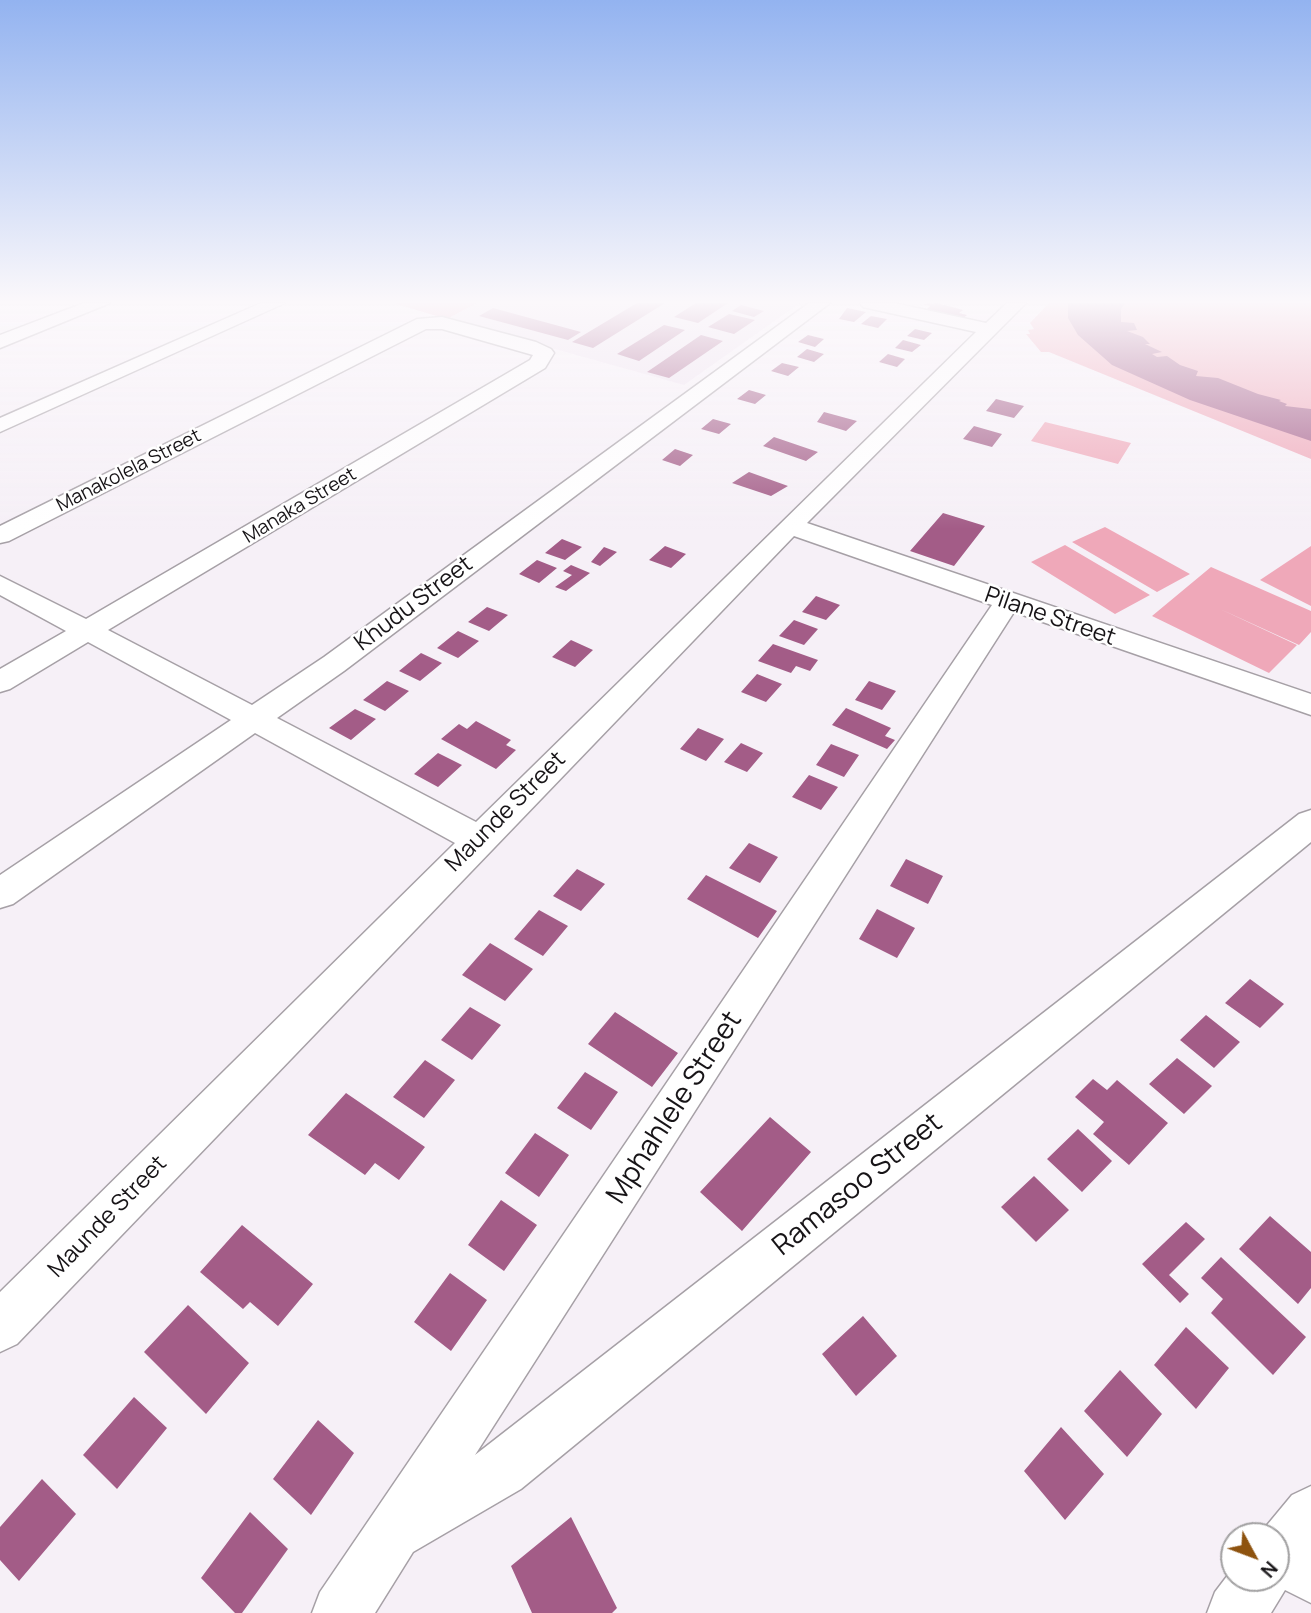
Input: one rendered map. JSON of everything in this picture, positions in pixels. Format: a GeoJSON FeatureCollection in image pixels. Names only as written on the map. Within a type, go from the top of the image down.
{"type":"FeatureCollection","features":[{"type":"Feature","properties":{"kind":"street"},"geometry":{"type":"LineString","coordinates":[[0,425],[106,378]]}},
{"type":"Feature","properties":{"kind":"street","name":"Manakolela Street"},"geometry":{"type":"LineString","coordinates":[[0,536],[312,378]]}},
{"type":"Feature","properties":{"kind":"street","name":"Manaka Street"},"geometry":{"type":"LineString","coordinates":[[0,682],[90,632],[512,378]]}},
{"type":"Feature","properties":{"kind":"street","name":"Khudu Street"},"geometry":{"type":"LineString","coordinates":[[0,894],[345,656],[719,378]]}},
{"type":"Feature","properties":{"kind":"street","name":"Maunde Street"},"geometry":{"type":"LineString","coordinates":[[0,1327],[478,839],[941,378]]}},
{"type":"Feature","properties":{"kind":"street","name":"Pilane Street"},"geometry":{"type":"LineString","coordinates":[[790,526],[1007,603],[1311,705]]}},
{"type":"Feature","properties":{"kind":"street"},"geometry":{"type":"LineString","coordinates":[[0,584],[251,721],[478,839]]}},
{"type":"Feature","properties":{"kind":"street","name":"Mphahlele Street"},"geometry":{"type":"LineString","coordinates":[[341,1613],[1007,603]]}},
{"type":"Feature","properties":{"kind":"street","name":"Ramasoo Street"},"geometry":{"type":"LineString","coordinates":[[394,1533],[502,1470],[1311,823]]}},
{"type":"Feature","properties":{"kind":"street"},"geometry":{"type":"LineString","coordinates":[[1236,1613],[1255,1592]]}},
{"type":"Feature","properties":{"kind":"shaded area"},"geometry":{"type":"Polygon","coordinates":[[[660,378],[694,378],[684,385],[660,378]]]}},
{"type":"Feature","properties":{"kind":"shaded area"},"geometry":{"type":"Polygon","coordinates":[[[1113,378],[1311,378],[1311,459],[1113,378]]]}},
{"type":"Feature","properties":{"kind":"shaded area"},"geometry":{"type":"Polygon","coordinates":[[[1045,422],[1131,443],[1118,464],[1031,441],[1045,422]]]}},
{"type":"Feature","properties":{"kind":"shaded area"},"geometry":{"type":"Polygon","coordinates":[[[1105,527],[1190,574],[1157,592],[1072,542],[1105,527]]]}},
{"type":"Feature","properties":{"kind":"shaded area"},"geometry":{"type":"Polygon","coordinates":[[[1065,545],[1150,595],[1115,614],[1031,562],[1065,545]]]}},
{"type":"Feature","properties":{"kind":"shaded area"},"geometry":{"type":"Polygon","coordinates":[[[1311,546],[1311,606],[1260,580],[1311,546]]]}},
{"type":"Feature","properties":{"kind":"shaded area"},"geometry":{"type":"Polygon","coordinates":[[[1211,567],[1311,611],[1311,632],[1299,645],[1220,609],[1297,645],[1269,673],[1152,616],[1211,567]]]}},
{"type":"Feature","properties":{"kind":"building"},"geometry":{"type":"Polygon","coordinates":[[[1142,378],[1219,378],[1281,400],[1279,401],[1287,404],[1285,406],[1311,409],[1311,441],[1190,400],[1142,378]]]}},
{"type":"Feature","properties":{"kind":"building"},"geometry":{"type":"Polygon","coordinates":[[[749,390],[766,395],[755,404],[737,399],[749,390]]]}},
{"type":"Feature","properties":{"kind":"building"},"geometry":{"type":"Polygon","coordinates":[[[996,399],[1024,406],[1014,418],[986,411],[996,399]]]}},
{"type":"Feature","properties":{"kind":"building"},"geometry":{"type":"Polygon","coordinates":[[[824,412],[857,421],[846,431],[817,422],[824,412]]]}},
{"type":"Feature","properties":{"kind":"building"},"geometry":{"type":"Polygon","coordinates":[[[713,419],[731,424],[719,434],[701,429],[713,419]]]}},
{"type":"Feature","properties":{"kind":"building"},"geometry":{"type":"Polygon","coordinates":[[[974,426],[1002,434],[992,447],[963,439],[974,426]]]}},
{"type":"Feature","properties":{"kind":"building"},"geometry":{"type":"Polygon","coordinates":[[[774,437],[818,452],[806,461],[763,446],[774,437]]]}},
{"type":"Feature","properties":{"kind":"building"},"geometry":{"type":"Polygon","coordinates":[[[675,449],[693,455],[680,466],[662,460],[675,449]]]}},
{"type":"Feature","properties":{"kind":"building"},"geometry":{"type":"Polygon","coordinates":[[[749,472],[788,486],[771,496],[732,483],[749,472]]]}},
{"type":"Feature","properties":{"kind":"building"},"geometry":{"type":"Polygon","coordinates":[[[943,513],[985,526],[954,566],[910,551],[943,513]]]}},
{"type":"Feature","properties":{"kind":"building"},"geometry":{"type":"Polygon","coordinates":[[[562,539],[582,547],[565,560],[545,553],[562,539]]]}},
{"type":"Feature","properties":{"kind":"building"},"geometry":{"type":"Polygon","coordinates":[[[665,546],[686,554],[671,568],[649,560],[665,546]]]}},
{"type":"Feature","properties":{"kind":"building"},"geometry":{"type":"Polygon","coordinates":[[[604,547],[617,552],[600,566],[591,562],[604,547]]]}},
{"type":"Feature","properties":{"kind":"building"},"geometry":{"type":"Polygon","coordinates":[[[537,560],[557,568],[539,583],[519,574],[537,560]]]}},
{"type":"Feature","properties":{"kind":"building"},"geometry":{"type":"Polygon","coordinates":[[[571,565],[590,573],[566,591],[555,587],[572,575],[563,571],[571,565]]]}},
{"type":"Feature","properties":{"kind":"building"},"geometry":{"type":"Polygon","coordinates":[[[816,596],[840,605],[826,620],[802,612],[816,596]]]}},
{"type":"Feature","properties":{"kind":"building"},"geometry":{"type":"Polygon","coordinates":[[[487,607],[508,615],[489,631],[468,622],[487,607]]]}},
{"type":"Feature","properties":{"kind":"building"},"geometry":{"type":"Polygon","coordinates":[[[794,620],[818,629],[804,645],[779,636],[794,620]]]}},
{"type":"Feature","properties":{"kind":"building"},"geometry":{"type":"Polygon","coordinates":[[[458,631],[479,641],[458,658],[437,648],[458,631]]]}},
{"type":"Feature","properties":{"kind":"building"},"geometry":{"type":"Polygon","coordinates":[[[571,640],[593,650],[575,667],[552,657],[571,640]]]}},
{"type":"Feature","properties":{"kind":"building"},"geometry":{"type":"Polygon","coordinates":[[[773,644],[818,660],[810,671],[796,666],[791,673],[758,661],[773,644]]]}},
{"type":"Feature","properties":{"kind":"building"},"geometry":{"type":"Polygon","coordinates":[[[421,653],[442,663],[420,681],[399,671],[421,653]]]}},
{"type":"Feature","properties":{"kind":"building"},"geometry":{"type":"Polygon","coordinates":[[[757,674],[782,684],[766,702],[741,692],[757,674]]]}},
{"type":"Feature","properties":{"kind":"building"},"geometry":{"type":"Polygon","coordinates":[[[387,681],[409,691],[385,711],[363,700],[387,681]]]}},
{"type":"Feature","properties":{"kind":"building"},"geometry":{"type":"Polygon","coordinates":[[[869,681],[896,691],[882,710],[855,700],[869,681]]]}},
{"type":"Feature","properties":{"kind":"building"},"geometry":{"type":"Polygon","coordinates":[[[846,708],[891,728],[885,736],[895,740],[887,749],[832,725],[846,708]]]}},
{"type":"Feature","properties":{"kind":"building"},"geometry":{"type":"Polygon","coordinates":[[[355,709],[376,719],[351,740],[329,728],[355,709]]]}},
{"type":"Feature","properties":{"kind":"building"},"geometry":{"type":"Polygon","coordinates":[[[476,721],[511,740],[506,745],[516,750],[496,769],[441,739],[459,724],[467,729],[476,721]]]}},
{"type":"Feature","properties":{"kind":"building"},"geometry":{"type":"Polygon","coordinates":[[[698,728],[724,739],[706,761],[680,749],[698,728]]]}},
{"type":"Feature","properties":{"kind":"building"},"geometry":{"type":"Polygon","coordinates":[[[741,743],[763,753],[747,772],[724,762],[741,743]]]}},
{"type":"Feature","properties":{"kind":"building"},"geometry":{"type":"Polygon","coordinates":[[[831,744],[859,755],[844,777],[816,765],[831,744]]]}},
{"type":"Feature","properties":{"kind":"building"},"geometry":{"type":"Polygon","coordinates":[[[438,753],[462,765],[438,787],[414,774],[438,753]]]}},
{"type":"Feature","properties":{"kind":"building"},"geometry":{"type":"Polygon","coordinates":[[[809,775],[838,787],[821,810],[792,797],[809,775]]]}},
{"type":"Feature","properties":{"kind":"building"},"geometry":{"type":"Polygon","coordinates":[[[749,843],[778,857],[760,883],[729,868],[749,843]]]}},
{"type":"Feature","properties":{"kind":"building"},"geometry":{"type":"Polygon","coordinates":[[[906,859],[943,876],[928,904],[890,886],[906,859]]]}},
{"type":"Feature","properties":{"kind":"building"},"geometry":{"type":"Polygon","coordinates":[[[577,869],[605,884],[581,911],[553,896],[577,869]]]}},
{"type":"Feature","properties":{"kind":"building"},"geometry":{"type":"Polygon","coordinates":[[[706,875],[777,911],[758,938],[687,899],[706,875]]]}},
{"type":"Feature","properties":{"kind":"building"},"geometry":{"type":"Polygon","coordinates":[[[877,909],[915,928],[897,958],[859,939],[877,909]]]}},
{"type":"Feature","properties":{"kind":"building"},"geometry":{"type":"Polygon","coordinates":[[[539,910],[568,926],[543,956],[514,939],[539,910]]]}},
{"type":"Feature","properties":{"kind":"building"},"geometry":{"type":"Polygon","coordinates":[[[490,943],[533,969],[505,1001],[462,975],[490,943]]]}},
{"type":"Feature","properties":{"kind":"building"},"geometry":{"type":"Polygon","coordinates":[[[1250,979],[1284,1004],[1260,1028],[1225,1003],[1250,979]]]}},
{"type":"Feature","properties":{"kind":"building"},"geometry":{"type":"Polygon","coordinates":[[[470,1007],[501,1025],[472,1060],[441,1040],[470,1007]]]}},
{"type":"Feature","properties":{"kind":"building"},"geometry":{"type":"Polygon","coordinates":[[[615,1012],[678,1053],[652,1087],[588,1044],[615,1012]]]}},
{"type":"Feature","properties":{"kind":"building"},"geometry":{"type":"Polygon","coordinates":[[[1206,1015],[1240,1042],[1214,1068],[1180,1040],[1206,1015]]]}},
{"type":"Feature","properties":{"kind":"building"},"geometry":{"type":"Polygon","coordinates":[[[1177,1058],[1212,1086],[1184,1114],[1149,1084],[1177,1058]]]}},
{"type":"Feature","properties":{"kind":"building"},"geometry":{"type":"Polygon","coordinates":[[[425,1060],[455,1080],[424,1118],[393,1097],[425,1060]]]}},
{"type":"Feature","properties":{"kind":"building"},"geometry":{"type":"Polygon","coordinates":[[[585,1072],[618,1092],[591,1130],[557,1108],[585,1072]]]}},
{"type":"Feature","properties":{"kind":"building"},"geometry":{"type":"Polygon","coordinates":[[[1093,1079],[1107,1090],[1117,1080],[1168,1123],[1129,1165],[1093,1134],[1104,1122],[1075,1097],[1093,1079]]]}},
{"type":"Feature","properties":{"kind":"building"},"geometry":{"type":"Polygon","coordinates":[[[346,1093],[425,1147],[399,1180],[375,1163],[365,1175],[308,1135],[346,1093]]]}},
{"type":"Feature","properties":{"kind":"building"},"geometry":{"type":"Polygon","coordinates":[[[770,1117],[811,1152],[742,1231],[700,1192],[770,1117]]]}},
{"type":"Feature","properties":{"kind":"building"},"geometry":{"type":"Polygon","coordinates":[[[1078,1129],[1112,1161],[1082,1192],[1047,1159],[1078,1129]]]}},
{"type":"Feature","properties":{"kind":"building"},"geometry":{"type":"Polygon","coordinates":[[[535,1133],[569,1155],[539,1197],[505,1173],[535,1133]]]}},
{"type":"Feature","properties":{"kind":"building"},"geometry":{"type":"Polygon","coordinates":[[[1034,1176],[1069,1210],[1036,1242],[1001,1207],[1034,1176]]]}},
{"type":"Feature","properties":{"kind":"building"},"geometry":{"type":"Polygon","coordinates":[[[501,1200],[537,1225],[504,1271],[468,1245],[501,1200]]]}},
{"type":"Feature","properties":{"kind":"building"},"geometry":{"type":"Polygon","coordinates":[[[1270,1216],[1311,1252],[1311,1288],[1298,1304],[1239,1249],[1270,1216]]]}},
{"type":"Feature","properties":{"kind":"building"},"geometry":{"type":"Polygon","coordinates":[[[1186,1222],[1205,1239],[1169,1275],[1189,1294],[1180,1303],[1142,1264],[1186,1222]]]}},
{"type":"Feature","properties":{"kind":"building"},"geometry":{"type":"Polygon","coordinates":[[[242,1225],[313,1284],[278,1326],[250,1302],[243,1309],[200,1272],[242,1225]]]}},
{"type":"Feature","properties":{"kind":"building"},"geometry":{"type":"Polygon","coordinates":[[[1221,1257],[1306,1337],[1273,1375],[1211,1313],[1223,1299],[1201,1278],[1221,1257]]]}},
{"type":"Feature","properties":{"kind":"building"},"geometry":{"type":"Polygon","coordinates":[[[450,1273],[487,1300],[451,1351],[414,1322],[450,1273]]]}},
{"type":"Feature","properties":{"kind":"building"},"geometry":{"type":"Polygon","coordinates":[[[188,1305],[249,1363],[206,1414],[144,1352],[188,1305]]]}},
{"type":"Feature","properties":{"kind":"building"},"geometry":{"type":"Polygon","coordinates":[[[863,1316],[897,1356],[856,1396],[822,1354],[863,1316]]]}},
{"type":"Feature","properties":{"kind":"building"},"geometry":{"type":"Polygon","coordinates":[[[1186,1327],[1229,1368],[1196,1409],[1154,1365],[1186,1327]]]}},
{"type":"Feature","properties":{"kind":"building"},"geometry":{"type":"Polygon","coordinates":[[[1120,1370],[1162,1414],[1127,1457],[1084,1411],[1120,1370]]]}},
{"type":"Feature","properties":{"kind":"building"},"geometry":{"type":"Polygon","coordinates":[[[134,1397],[167,1428],[117,1489],[83,1455],[134,1397]]]}},
{"type":"Feature","properties":{"kind":"building"},"geometry":{"type":"Polygon","coordinates":[[[318,1420],[354,1453],[311,1515],[273,1479],[318,1420]]]}},
{"type":"Feature","properties":{"kind":"building"},"geometry":{"type":"Polygon","coordinates":[[[1061,1427],[1104,1474],[1065,1520],[1024,1471],[1061,1427]]]}},
{"type":"Feature","properties":{"kind":"building"},"geometry":{"type":"Polygon","coordinates":[[[42,1479],[76,1514],[19,1581],[0,1560],[0,1527],[42,1479]]]}},
{"type":"Feature","properties":{"kind":"building"},"geometry":{"type":"Polygon","coordinates":[[[250,1512],[288,1549],[242,1613],[235,1613],[201,1578],[250,1512]]]}},
{"type":"Feature","properties":{"kind":"building"},"geometry":{"type":"Polygon","coordinates":[[[571,1517],[617,1608],[612,1613],[532,1613],[511,1566],[571,1517]]]}}]}
